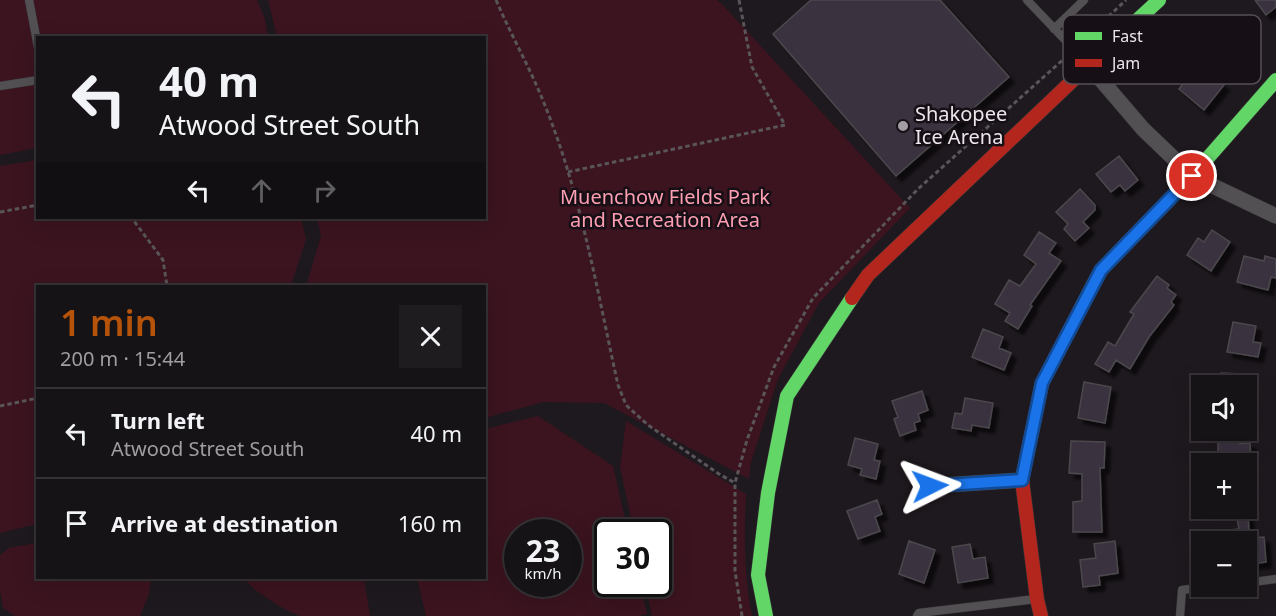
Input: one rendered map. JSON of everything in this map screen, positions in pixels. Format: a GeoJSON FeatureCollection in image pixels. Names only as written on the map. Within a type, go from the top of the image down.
{"type":"FeatureCollection","features":[{"type":"Feature","properties":{"kind":"street"},"geometry":{"type":"LineString","coordinates":[[1144,15],[1159,0]]}},
{"type":"Feature","properties":{"kind":"street"},"geometry":{"type":"LineString","coordinates":[[1041,616],[1022,480],[1042,383],[1101,270],[1192,176],[1276,80]]}},
{"type":"Feature","properties":{"kind":"street"},"geometry":{"type":"LineString","coordinates":[[766,616],[758,575],[768,493],[787,396],[868,275],[1071,84]]}},
{"type":"Feature","properties":{"kind":"street"},"geometry":{"type":"LineString","coordinates":[[1105,84],[1143,129],[1192,176],[1276,216]]}},
{"type":"Feature","properties":{"kind":"street"},"geometry":{"type":"LineString","coordinates":[[930,486],[1022,480]]}},
{"type":"Feature","properties":{"kind":"lane"},"geometry":{"type":"LineString","coordinates":[[29,0],[36,37]]}},
{"type":"Feature","properties":{"kind":"lane"},"geometry":{"type":"LineString","coordinates":[[1027,0],[1063,38]]}},
{"type":"Feature","properties":{"kind":"lane"},"geometry":{"type":"LineString","coordinates":[[1068,15],[1084,0]]}},
{"type":"Feature","properties":{"kind":"lane"},"geometry":{"type":"LineString","coordinates":[[1054,29],[1063,20]]}},
{"type":"Feature","properties":{"kind":"lane"},"geometry":{"type":"LineString","coordinates":[[0,87],[36,80]]}},
{"type":"Feature","properties":{"kind":"lane"},"geometry":{"type":"LineString","coordinates":[[1257,582],[1276,579]]}},
{"type":"Feature","properties":{"kind":"lane"},"geometry":{"type":"LineString","coordinates":[[1180,616],[1182,590],[1191,589]]}},
{"type":"Feature","properties":{"kind":"lane"},"geometry":{"type":"LineString","coordinates":[[917,616],[919,613],[1037,599]]}},
{"type":"Feature","properties":{"kind":"path"},"geometry":{"type":"LineString","coordinates":[[496,0],[544,103],[568,172],[590,256],[618,385],[626,405],[648,424],[735,483]]}},
{"type":"Feature","properties":{"kind":"path"},"geometry":{"type":"LineString","coordinates":[[568,172],[785,125],[752,67],[739,0]]}},
{"type":"Feature","properties":{"kind":"path"},"geometry":{"type":"LineString","coordinates":[[0,212],[36,205]]}},
{"type":"Feature","properties":{"kind":"path"},"geometry":{"type":"LineString","coordinates":[[130,219],[134,221],[163,260],[167,285]]}},
{"type":"Feature","properties":{"kind":"path"},"geometry":{"type":"LineString","coordinates":[[0,406],[36,398]]}},
{"type":"Feature","properties":{"kind":"green space"},"geometry":{"type":"Polygon","coordinates":[[[0,0],[257,0],[265,19],[268,36],[36,36],[36,148],[0,155],[0,0]]]}},
{"type":"Feature","properties":{"kind":"green space","name":"Muenchow Fields Park and Recreation Area"},"geometry":{"type":"Polygon","coordinates":[[[268,0],[717,0],[910,208],[819,303],[778,379],[751,462],[749,479],[604,403],[543,402],[486,418],[486,285],[306,285],[321,236],[317,219],[486,219],[486,36],[277,36],[268,0]]]}},
{"type":"Feature","properties":{"kind":"green space"},"geometry":{"type":"Polygon","coordinates":[[[36,160],[36,219],[301,219],[306,239],[291,285],[36,285],[36,524],[0,533],[0,166],[36,160]]]}},
{"type":"Feature","properties":{"kind":"green space"},"geometry":{"type":"Polygon","coordinates":[[[538,416],[613,466],[625,519],[594,519],[594,597],[643,597],[647,614],[639,616],[426,616],[417,579],[486,579],[486,429],[538,416]]]}},
{"type":"Feature","properties":{"kind":"green space"},"geometry":{"type":"Polygon","coordinates":[[[626,421],[746,494],[745,555],[752,616],[652,616],[648,597],[672,597],[672,519],[631,519],[620,467],[626,421]]]}},
{"type":"Feature","properties":{"kind":"green space"},"geometry":{"type":"Polygon","coordinates":[[[36,543],[36,579],[151,579],[149,594],[140,616],[15,616],[3,608],[0,591],[0,556],[8,548],[36,543]]]}},
{"type":"Feature","properties":{"kind":"green space"},"geometry":{"type":"Polygon","coordinates":[[[245,579],[364,579],[370,616],[299,616],[255,590],[245,579]]]}},
{"type":"Feature","properties":{"kind":"building","name":"Shakopee Ice Arena"},"geometry":{"type":"Polygon","coordinates":[[[811,0],[940,0],[1009,77],[896,176],[773,34],[811,0]]]}},
{"type":"Feature","properties":{"kind":"building"},"geometry":{"type":"Polygon","coordinates":[[[1255,0],[1276,0],[1276,7],[1266,15],[1255,0]]]}},
{"type":"Feature","properties":{"kind":"building"},"geometry":{"type":"Polygon","coordinates":[[[1183,84],[1224,85],[1204,110],[1179,89],[1183,84]]]}},
{"type":"Feature","properties":{"kind":"building"},"geometry":{"type":"Polygon","coordinates":[[[1119,156],[1138,180],[1125,191],[1120,185],[1111,192],[1096,174],[1119,156]]]}},
{"type":"Feature","properties":{"kind":"building"},"geometry":{"type":"Polygon","coordinates":[[[1080,189],[1095,205],[1095,210],[1083,222],[1089,228],[1075,241],[1064,229],[1068,224],[1056,212],[1080,189]]]}},
{"type":"Feature","properties":{"kind":"building"},"geometry":{"type":"Polygon","coordinates":[[[1212,230],[1230,242],[1211,271],[1187,255],[1198,238],[1204,242],[1212,230]]]}},
{"type":"Feature","properties":{"kind":"building"},"geometry":{"type":"Polygon","coordinates":[[[1039,232],[1056,243],[1049,253],[1061,261],[1030,305],[1032,306],[1018,329],[1005,321],[1010,313],[995,304],[1009,280],[1020,286],[1036,264],[1024,255],[1039,232]]]}},
{"type":"Feature","properties":{"kind":"building"},"geometry":{"type":"Polygon","coordinates":[[[1244,256],[1264,261],[1265,256],[1276,259],[1276,278],[1271,277],[1268,290],[1237,282],[1244,256]]]}},
{"type":"Feature","properties":{"kind":"building"},"geometry":{"type":"Polygon","coordinates":[[[1157,276],[1169,285],[1167,288],[1176,295],[1171,302],[1174,305],[1149,337],[1130,369],[1116,360],[1109,372],[1095,364],[1108,342],[1115,346],[1134,314],[1130,312],[1157,276]]]}},
{"type":"Feature","properties":{"kind":"building"},"geometry":{"type":"Polygon","coordinates":[[[1233,322],[1256,326],[1253,342],[1261,343],[1258,357],[1227,352],[1233,322]]]}},
{"type":"Feature","properties":{"kind":"building"},"geometry":{"type":"Polygon","coordinates":[[[983,329],[1003,337],[999,348],[1011,353],[1004,370],[972,357],[983,329]]]}},
{"type":"Feature","properties":{"kind":"building"},"geometry":{"type":"Polygon","coordinates":[[[1221,373],[1240,374],[1240,375],[1221,375],[1221,373]]]}},
{"type":"Feature","properties":{"kind":"building"},"geometry":{"type":"Polygon","coordinates":[[[1084,382],[1111,387],[1105,423],[1078,418],[1084,382]]]}},
{"type":"Feature","properties":{"kind":"building"},"geometry":{"type":"Polygon","coordinates":[[[922,391],[928,410],[918,414],[920,421],[914,423],[916,430],[900,436],[894,419],[898,417],[892,401],[922,391]]]}},
{"type":"Feature","properties":{"kind":"building"},"geometry":{"type":"Polygon","coordinates":[[[965,398],[993,403],[989,428],[972,425],[971,431],[952,428],[955,413],[962,414],[965,398]]]}},
{"type":"Feature","properties":{"kind":"building"},"geometry":{"type":"Polygon","coordinates":[[[855,438],[878,444],[874,460],[880,461],[876,479],[860,475],[862,469],[848,465],[855,438]]]}},
{"type":"Feature","properties":{"kind":"building"},"geometry":{"type":"Polygon","coordinates":[[[1071,441],[1105,442],[1104,468],[1100,468],[1102,532],[1073,532],[1073,502],[1082,501],[1082,474],[1069,473],[1071,441]]]}},
{"type":"Feature","properties":{"kind":"building"},"geometry":{"type":"Polygon","coordinates":[[[1218,441],[1250,443],[1251,453],[1218,453],[1218,441]]]}},
{"type":"Feature","properties":{"kind":"building"},"geometry":{"type":"Polygon","coordinates":[[[877,500],[882,514],[875,517],[880,531],[858,539],[847,511],[877,500]]]}},
{"type":"Feature","properties":{"kind":"building"},"geometry":{"type":"Polygon","coordinates":[[[1237,519],[1248,519],[1249,531],[1230,531],[1239,529],[1237,519]]]}},
{"type":"Feature","properties":{"kind":"building"},"geometry":{"type":"Polygon","coordinates":[[[1264,537],[1266,562],[1257,563],[1257,538],[1264,537]]]}},
{"type":"Feature","properties":{"kind":"building"},"geometry":{"type":"Polygon","coordinates":[[[909,541],[935,550],[924,583],[899,574],[909,541]]]}},
{"type":"Feature","properties":{"kind":"building"},"geometry":{"type":"Polygon","coordinates":[[[1115,541],[1118,573],[1099,576],[1100,585],[1083,587],[1080,560],[1096,558],[1094,544],[1115,541]]]}},
{"type":"Feature","properties":{"kind":"building"},"geometry":{"type":"Polygon","coordinates":[[[970,544],[973,559],[985,557],[988,578],[958,583],[952,547],[970,544]]]}},
{"type":"Feature","properties":{"kind":"traffic: fast"},"geometry":{"type":"LineString","coordinates":[[1143,15],[1159,0]]}},
{"type":"Feature","properties":{"kind":"traffic: fast"},"geometry":{"type":"LineString","coordinates":[[1082,306],[1101,270],[1192,176],[1276,80]]}},
{"type":"Feature","properties":{"kind":"traffic: fast"},"geometry":{"type":"LineString","coordinates":[[766,616],[758,575],[768,493],[787,396],[852,298]]}},
{"type":"Feature","properties":{"kind":"traffic: jam"},"geometry":{"type":"LineString","coordinates":[[852,298],[868,275],[1069,84]]}},
{"type":"Feature","properties":{"kind":"traffic: jam"},"geometry":{"type":"LineString","coordinates":[[1041,616],[1022,480],[1042,383],[1082,306]]}},
{"type":"Feature","properties":{"kind":"place","name":"Shakopee Ice Arena"},"geometry":{"type":"Point","coordinates":[903,126]}},
{"type":"Feature","properties":{"kind":"route"},"geometry":{"type":"LineString","coordinates":[[930,486],[1022,480],[1042,383],[1101,270],[1192,176]]}}]}
